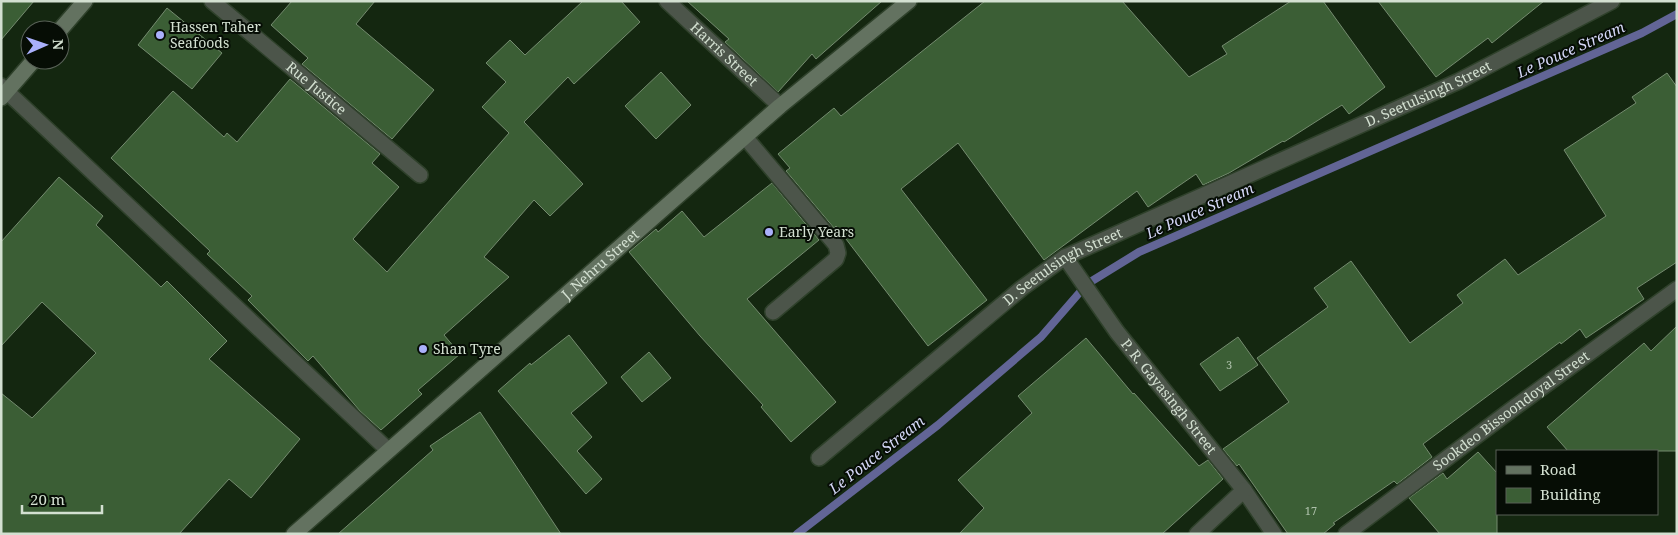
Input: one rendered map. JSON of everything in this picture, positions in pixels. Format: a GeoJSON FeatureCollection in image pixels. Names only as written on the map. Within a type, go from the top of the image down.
{"type":"FeatureCollection","features":[{"type":"Feature","properties":{"kind":"main road"},"geometry":{"type":"LineString","coordinates":[[69,20],[85,1]]}},
{"type":"Feature","properties":{"kind":"main road","name":"J. Nehru Street"},"geometry":{"type":"LineString","coordinates":[[294,534],[780,106],[909,1]]}},
{"type":"Feature","properties":{"kind":"main road"},"geometry":{"type":"LineString","coordinates":[[3,92],[24,70]]}},
{"type":"Feature","properties":{"kind":"street","name":"Rue Justice"},"geometry":{"type":"LineString","coordinates":[[212,1],[420,175]]}},
{"type":"Feature","properties":{"kind":"street","name":"Harris Street"},"geometry":{"type":"LineString","coordinates":[[667,1],[780,106]]}},
{"type":"Feature","properties":{"kind":"street","name":"D. Seetulsingh Street"},"geometry":{"type":"LineString","coordinates":[[819,458],[1022,288],[1065,257],[1459,81],[1612,1]]}},
{"type":"Feature","properties":{"kind":"street"},"geometry":{"type":"LineString","coordinates":[[3,92],[388,450]]}},
{"type":"Feature","properties":{"kind":"street"},"geometry":{"type":"LineString","coordinates":[[745,137],[836,245],[838,252],[836,259],[773,312]]}},
{"type":"Feature","properties":{"kind":"street","name":"P. R. Gayasingh Street"},"geometry":{"type":"LineString","coordinates":[[1065,257],[1117,332],[1244,490],[1274,534]]}},
{"type":"Feature","properties":{"kind":"street","name":"Sookdeo Bissoondoyal Street"},"geometry":{"type":"LineString","coordinates":[[1346,534],[1511,410],[1677,289]]}},
{"type":"Feature","properties":{"kind":"street"},"geometry":{"type":"LineString","coordinates":[[1198,534],[1244,490]]}},
{"type":"Feature","properties":{"kind":"building"},"geometry":{"type":"Polygon","coordinates":[[[1,1],[34,1],[1,40],[1,1]]]}},
{"type":"Feature","properties":{"kind":"building"},"geometry":{"type":"Polygon","coordinates":[[[292,1],[375,1],[356,24],[434,90],[392,139],[302,64],[308,58],[271,25],[292,1]]]}},
{"type":"Feature","properties":{"kind":"building"},"geometry":{"type":"Polygon","coordinates":[[[583,1],[621,1],[640,22],[574,84],[568,77],[524,122],[583,184],[550,216],[534,200],[484,257],[509,277],[444,335],[460,354],[418,390],[422,394],[381,430],[360,411],[313,356],[308,361],[248,300],[252,296],[207,254],[210,251],[111,158],[173,91],[224,137],[227,133],[237,142],[290,79],[380,154],[372,163],[399,187],[353,239],[387,272],[509,133],[482,107],[506,82],[486,63],[510,40],[525,55],[583,1]]]}},
{"type":"Feature","properties":{"kind":"building"},"geometry":{"type":"Polygon","coordinates":[[[687,1],[882,1],[816,59],[812,54],[778,92],[725,42],[729,39],[687,1]]]}},
{"type":"Feature","properties":{"kind":"building"},"geometry":{"type":"Polygon","coordinates":[[[985,1],[1122,1],[1189,77],[1227,54],[1222,46],[1291,1],[1323,1],[1385,87],[1349,114],[1342,105],[1284,142],[1229,173],[1203,185],[1196,174],[1148,207],[1137,191],[1044,260],[958,143],[901,189],[987,300],[928,346],[836,226],[834,228],[786,171],[790,168],[778,154],[834,108],[841,116],[985,1]]]}},
{"type":"Feature","properties":{"kind":"building"},"geometry":{"type":"Polygon","coordinates":[[[1378,1],[1544,1],[1492,43],[1488,38],[1436,77],[1378,1]]]}},
{"type":"Feature","properties":{"kind":"building"},"geometry":{"type":"Polygon","coordinates":[[[167,8],[222,53],[192,89],[138,45],[167,8]]]}},
{"type":"Feature","properties":{"kind":"building"},"geometry":{"type":"Polygon","coordinates":[[[661,72],[691,105],[656,139],[625,106],[661,72]]]}},
{"type":"Feature","properties":{"kind":"building"},"geometry":{"type":"Polygon","coordinates":[[[1667,73],[1677,87],[1677,262],[1637,288],[1644,299],[1586,338],[1580,329],[1561,344],[1560,342],[1423,444],[1432,457],[1397,484],[1394,481],[1333,523],[1335,524],[1323,534],[1288,534],[1239,464],[1237,466],[1223,449],[1289,402],[1257,358],[1328,307],[1314,288],[1351,261],[1410,343],[1463,303],[1457,295],[1505,259],[1518,275],[1606,216],[1564,150],[1636,103],[1632,97],[1667,73]]]}},
{"type":"Feature","properties":{"kind":"building"},"geometry":{"type":"Polygon","coordinates":[[[59,177],[103,216],[96,225],[161,287],[167,281],[227,341],[209,359],[300,439],[251,498],[229,479],[179,534],[1,534],[1,393],[32,418],[96,353],[42,302],[1,346],[1,242],[59,177]]]}},
{"type":"Feature","properties":{"kind":"building"},"geometry":{"type":"Polygon","coordinates":[[[772,183],[819,240],[747,299],[836,402],[791,442],[761,407],[763,405],[700,336],[629,252],[656,229],[658,232],[682,211],[704,237],[772,183]]]}},
{"type":"Feature","properties":{"kind":"building"},"geometry":{"type":"Polygon","coordinates":[[[1677,326],[1677,451],[1567,450],[1547,427],[1644,343],[1651,351],[1677,326]]]}},
{"type":"Feature","properties":{"kind":"building"},"geometry":{"type":"Polygon","coordinates":[[[569,335],[607,383],[571,413],[592,437],[577,451],[602,479],[586,494],[498,391],[530,363],[531,365],[569,335]]]}},
{"type":"Feature","properties":{"kind":"building"},"geometry":{"type":"Polygon","coordinates":[[[1238,337],[1258,365],[1220,391],[1200,364],[1238,337]]]}},
{"type":"Feature","properties":{"kind":"building"},"geometry":{"type":"Polygon","coordinates":[[[1086,338],[1133,394],[1199,466],[1208,460],[1223,479],[1162,534],[959,534],[984,508],[958,480],[1032,413],[1018,396],[1086,338]]]}},
{"type":"Feature","properties":{"kind":"building"},"geometry":{"type":"Polygon","coordinates":[[[649,352],[671,378],[642,402],[621,377],[649,352]]]}},
{"type":"Feature","properties":{"kind":"building"},"geometry":{"type":"Polygon","coordinates":[[[480,412],[561,534],[338,534],[433,450],[430,446],[480,412]]]}},
{"type":"Feature","properties":{"kind":"building"},"geometry":{"type":"Polygon","coordinates":[[[1478,452],[1496,472],[1497,534],[1440,534],[1409,498],[1443,473],[1447,479],[1478,452]]]}},
{"type":"Feature","properties":{"kind":"waterway","name":"Le Pouce Stream"},"geometry":{"type":"LineString","coordinates":[[797,534],[938,425],[1041,337],[1087,284],[1139,252],[1642,33],[1677,14]]}},
{"type":"Feature","properties":{"kind":"place","name":"Hassen Taher Seafoods"},"geometry":{"type":"Point","coordinates":[160,35]}},
{"type":"Feature","properties":{"kind":"place","name":"Early Years"},"geometry":{"type":"Point","coordinates":[769,232]}},
{"type":"Feature","properties":{"kind":"place","name":"Shan Tyre"},"geometry":{"type":"Point","coordinates":[423,349]}}]}
